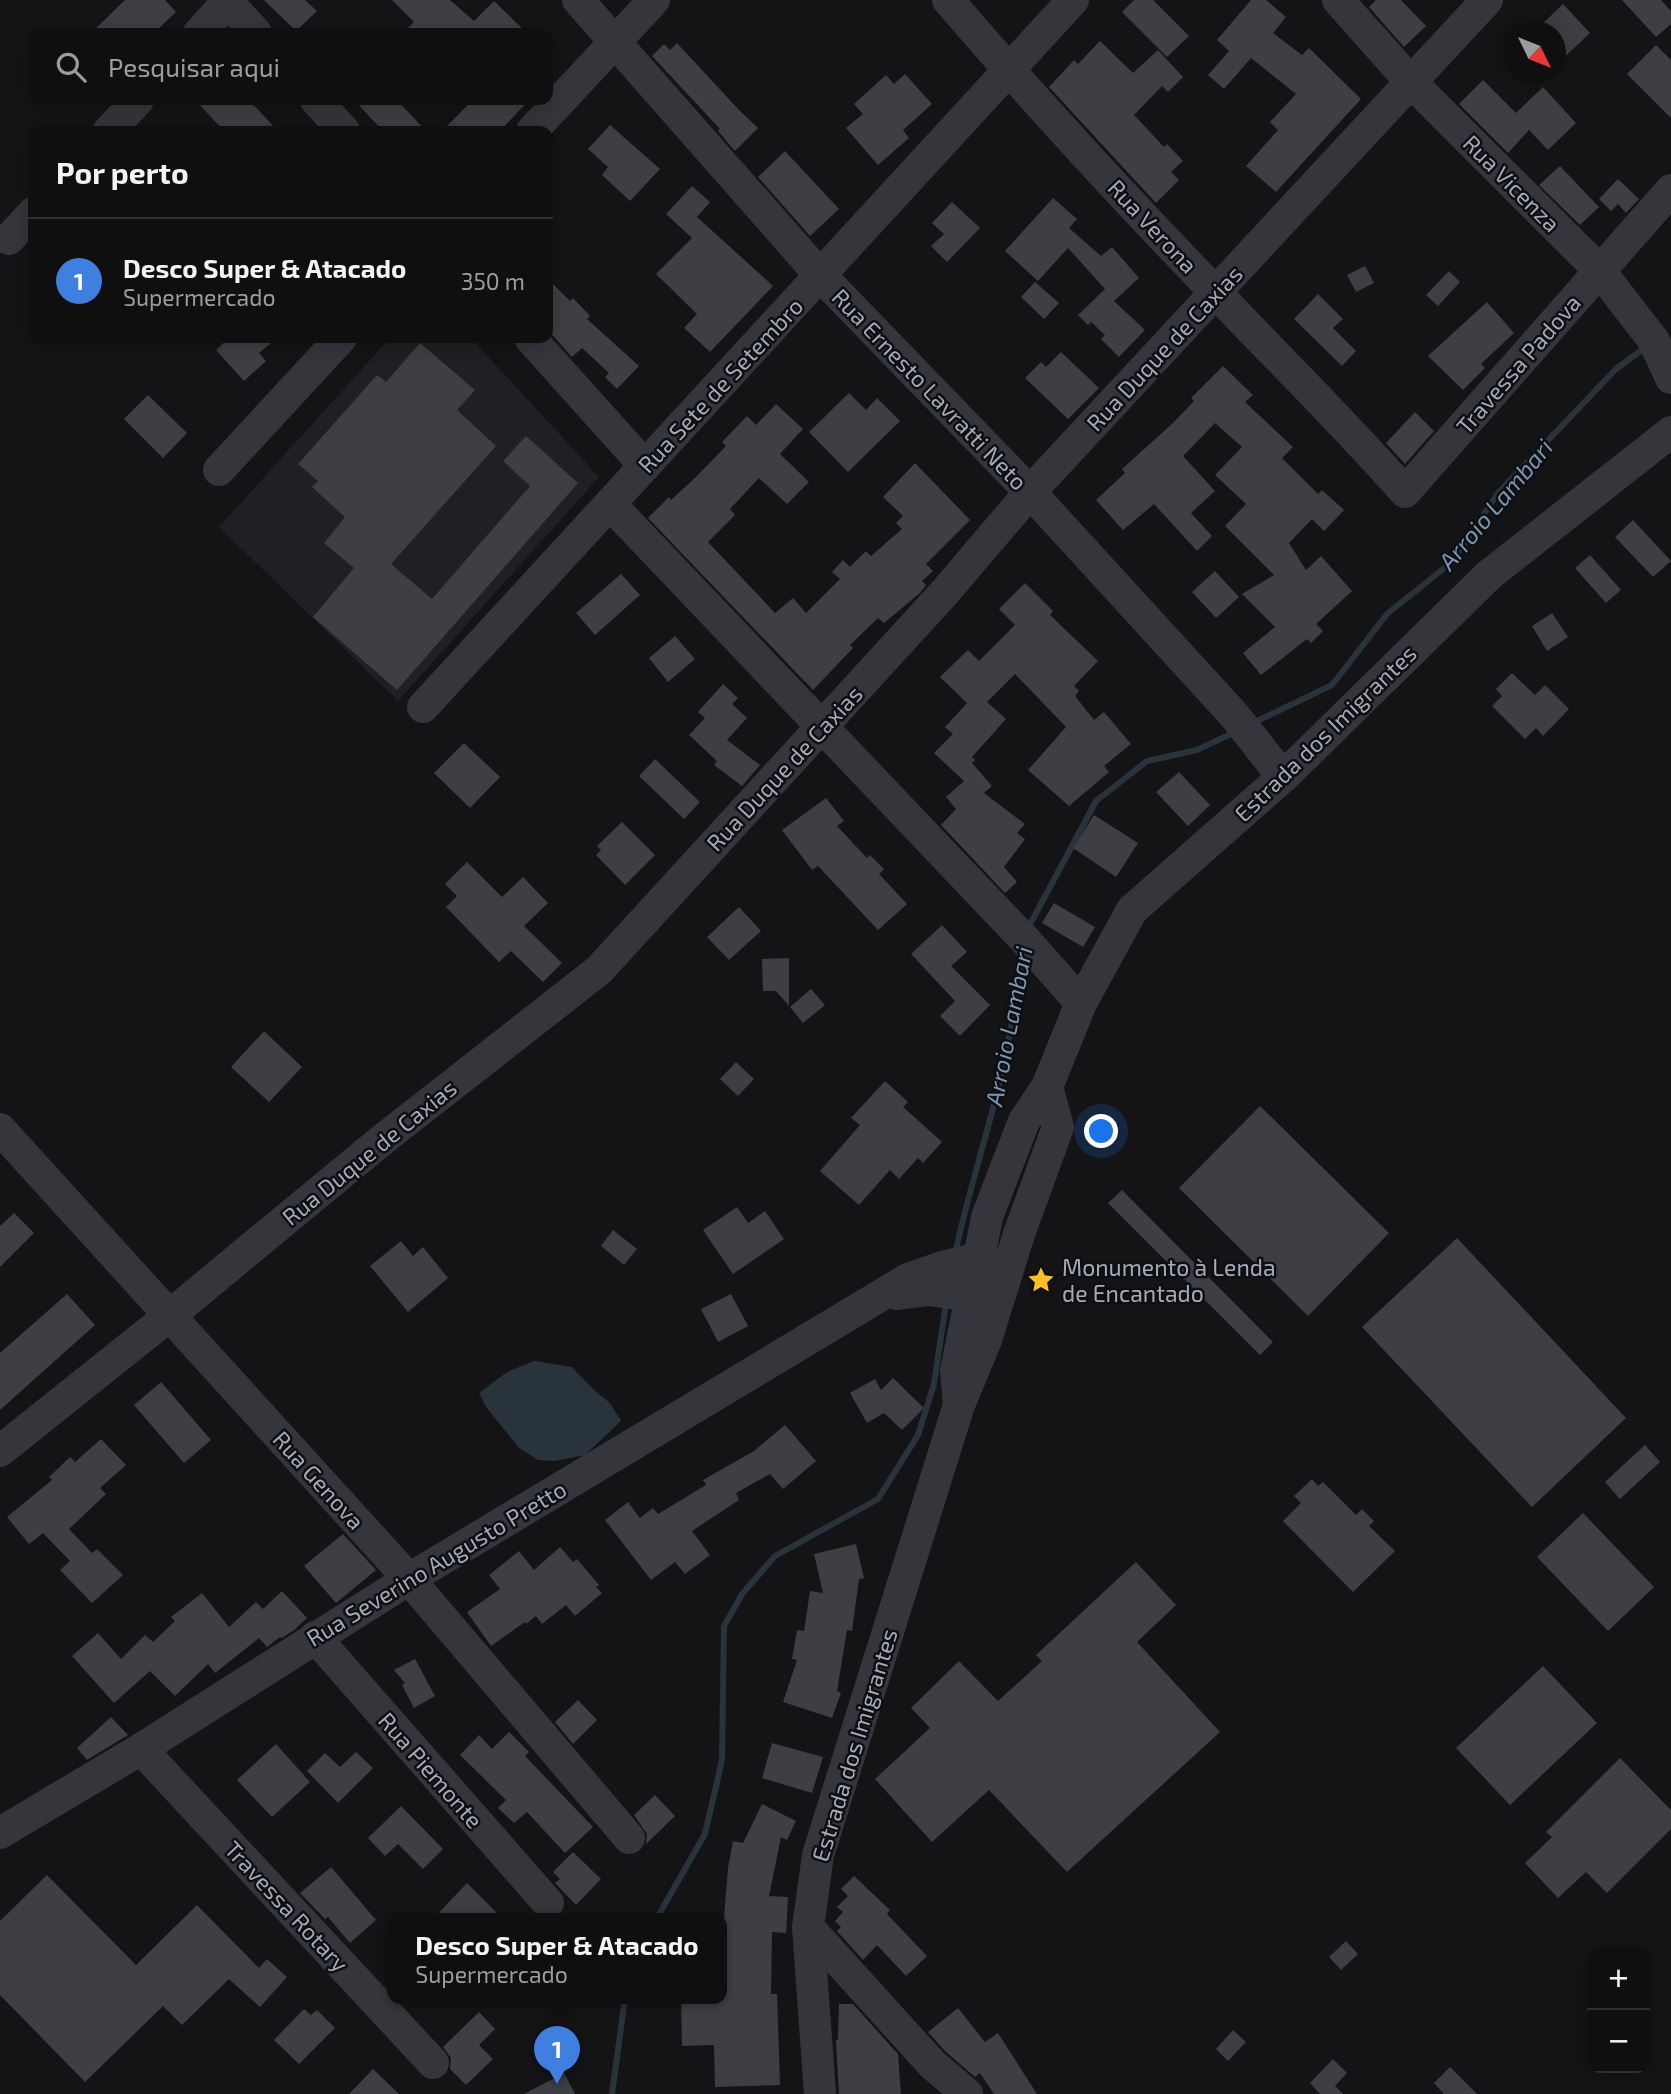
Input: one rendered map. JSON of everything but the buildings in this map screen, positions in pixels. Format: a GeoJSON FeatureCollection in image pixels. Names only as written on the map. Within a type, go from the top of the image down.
{"type":"FeatureCollection","features":[{"type":"Feature","properties":{"kind":"street","name":"Rua Ernesto Lavratti Neto"},"geometry":{"type":"LineString","coordinates":[[578,0],[820,275],[1030,492],[1243,725],[1283,777]]}},
{"type":"Feature","properties":{"kind":"street"},"geometry":{"type":"LineString","coordinates":[[537,126],[654,0]]}},
{"type":"Feature","properties":{"kind":"street","name":"Rua Verona"},"geometry":{"type":"LineString","coordinates":[[948,0],[1215,293],[1364,446]]}},
{"type":"Feature","properties":{"kind":"street","name":"Rua Sete de Setembro"},"geometry":{"type":"LineString","coordinates":[[423,707],[1073,0]]}},
{"type":"Feature","properties":{"kind":"street","name":"Rua Vicenza"},"geometry":{"type":"LineString","coordinates":[[1338,0],[1410,81],[1600,271],[1654,341],[1671,377]]}},
{"type":"Feature","properties":{"kind":"street","name":"Rua Duque de Caxias"},"geometry":{"type":"LineString","coordinates":[[0,1451],[382,1140],[598,970],[945,592],[1030,492],[1487,0]]}},
{"type":"Feature","properties":{"kind":"street"},"geometry":{"type":"LineString","coordinates":[[204,28],[228,1],[252,28]]}},
{"type":"Feature","properties":{"kind":"street"},"geometry":{"type":"LineString","coordinates":[[114,126],[133,105]]}},
{"type":"Feature","properties":{"kind":"street"},"geometry":{"type":"LineString","coordinates":[[321,105],[339,126]]}},
{"type":"Feature","properties":{"kind":"street","name":"Travessa Padova"},"geometry":{"type":"LineString","coordinates":[[1364,446],[1405,492],[1671,190]]}},
{"type":"Feature","properties":{"kind":"street"},"geometry":{"type":"LineString","coordinates":[[9,239],[28,218]]}},
{"type":"Feature","properties":{"kind":"street"},"geometry":{"type":"LineString","coordinates":[[219,470],[336,343]]}},
{"type":"Feature","properties":{"kind":"street"},"geometry":{"type":"LineString","coordinates":[[534,343],[645,466]]}},
{"type":"Feature","properties":{"kind":"street","name":"Estrada dos Imigrantes"},"geometry":{"type":"LineString","coordinates":[[958,1259],[1024,1121],[1046,1087],[1081,1003],[1132,911],[1283,777],[1489,575],[1671,432]]}},
{"type":"Feature","properties":{"kind":"street"},"geometry":{"type":"LineString","coordinates":[[611,504],[1025,940],[1081,1003]]}},
{"type":"Feature","properties":{"kind":"street","name":"Estrada dos Imigrantes"},"geometry":{"type":"LineString","coordinates":[[958,1259],[1058,1127],[1046,1087]]}},
{"type":"Feature","properties":{"kind":"street","name":"Rua Genova"},"geometry":{"type":"LineString","coordinates":[[0,1129],[409,1579],[629,1838]]}},
{"type":"Feature","properties":{"kind":"street","name":"Estrada dos Imigrantes"},"geometry":{"type":"LineString","coordinates":[[820,2094],[808,1927],[818,1855],[959,1405],[956,1370],[977,1297],[973,1273],[958,1259]]}},
{"type":"Feature","properties":{"kind":"street","name":"Rua Severino Augusto Pretto"},"geometry":{"type":"LineString","coordinates":[[0,1833],[141,1749],[409,1579],[876,1298],[958,1259],[977,1297]]}},
{"type":"Feature","properties":{"kind":"street","name":"Rua Piemonte"},"geometry":{"type":"LineString","coordinates":[[315,1637],[548,1903]]}},
{"type":"Feature","properties":{"kind":"street","name":"Travessa Rotary"},"geometry":{"type":"LineString","coordinates":[[141,1749],[433,2063]]}},
{"type":"Feature","properties":{"kind":"street"},"geometry":{"type":"LineString","coordinates":[[808,1927],[932,2064],[967,2094]]}},
{"type":"Feature","properties":{"kind":"shaded area"},"geometry":{"type":"Polygon","coordinates":[[[385,343],[476,343],[599,477],[398,701],[219,527],[385,343]]]}},
{"type":"Feature","properties":{"kind":"shaded area"},"geometry":{"type":"Polygon","coordinates":[[[534,1361],[572,1367],[610,1403],[621,1421],[585,1455],[555,1461],[538,1460],[519,1448],[486,1407],[479,1393],[507,1372],[534,1361]]]}},
{"type":"Feature","properties":{"kind":"waterway","name":"Arroio Lambari"},"geometry":{"type":"LineString","coordinates":[[1251,724],[1332,685],[1387,614],[1452,562],[1498,493],[1616,369],[1647,346]]}},
{"type":"Feature","properties":{"kind":"waterway","name":"Arroio Lambari"},"geometry":{"type":"LineString","coordinates":[[1027,930],[1096,801],[1147,761],[1197,750],[1235,732]]}},
{"type":"Feature","properties":{"kind":"waterway","name":"Arroio Lambari"},"geometry":{"type":"LineString","coordinates":[[955,1254],[1002,1072],[1023,955]]}},
{"type":"Feature","properties":{"kind":"waterway","name":"Arroio Lambari"},"geometry":{"type":"LineString","coordinates":[[660,1913],[705,1834],[722,1760],[724,1626],[742,1594],[775,1556],[878,1499],[918,1435],[934,1384],[946,1303]]}},
{"type":"Feature","properties":{"kind":"waterway","name":"Arroio Lambari"},"geometry":{"type":"LineString","coordinates":[[612,2094],[624,2004]]}},
{"type":"Feature","properties":{"kind":"place","name":"Monumento à Lenda de Encantado"},"geometry":{"type":"Point","coordinates":[1041,1280]}},
{"type":"Feature","properties":{"kind":"place","name":"Desco Super & Atacado"},"geometry":{"type":"Point","coordinates":[557,2084]}}]}
